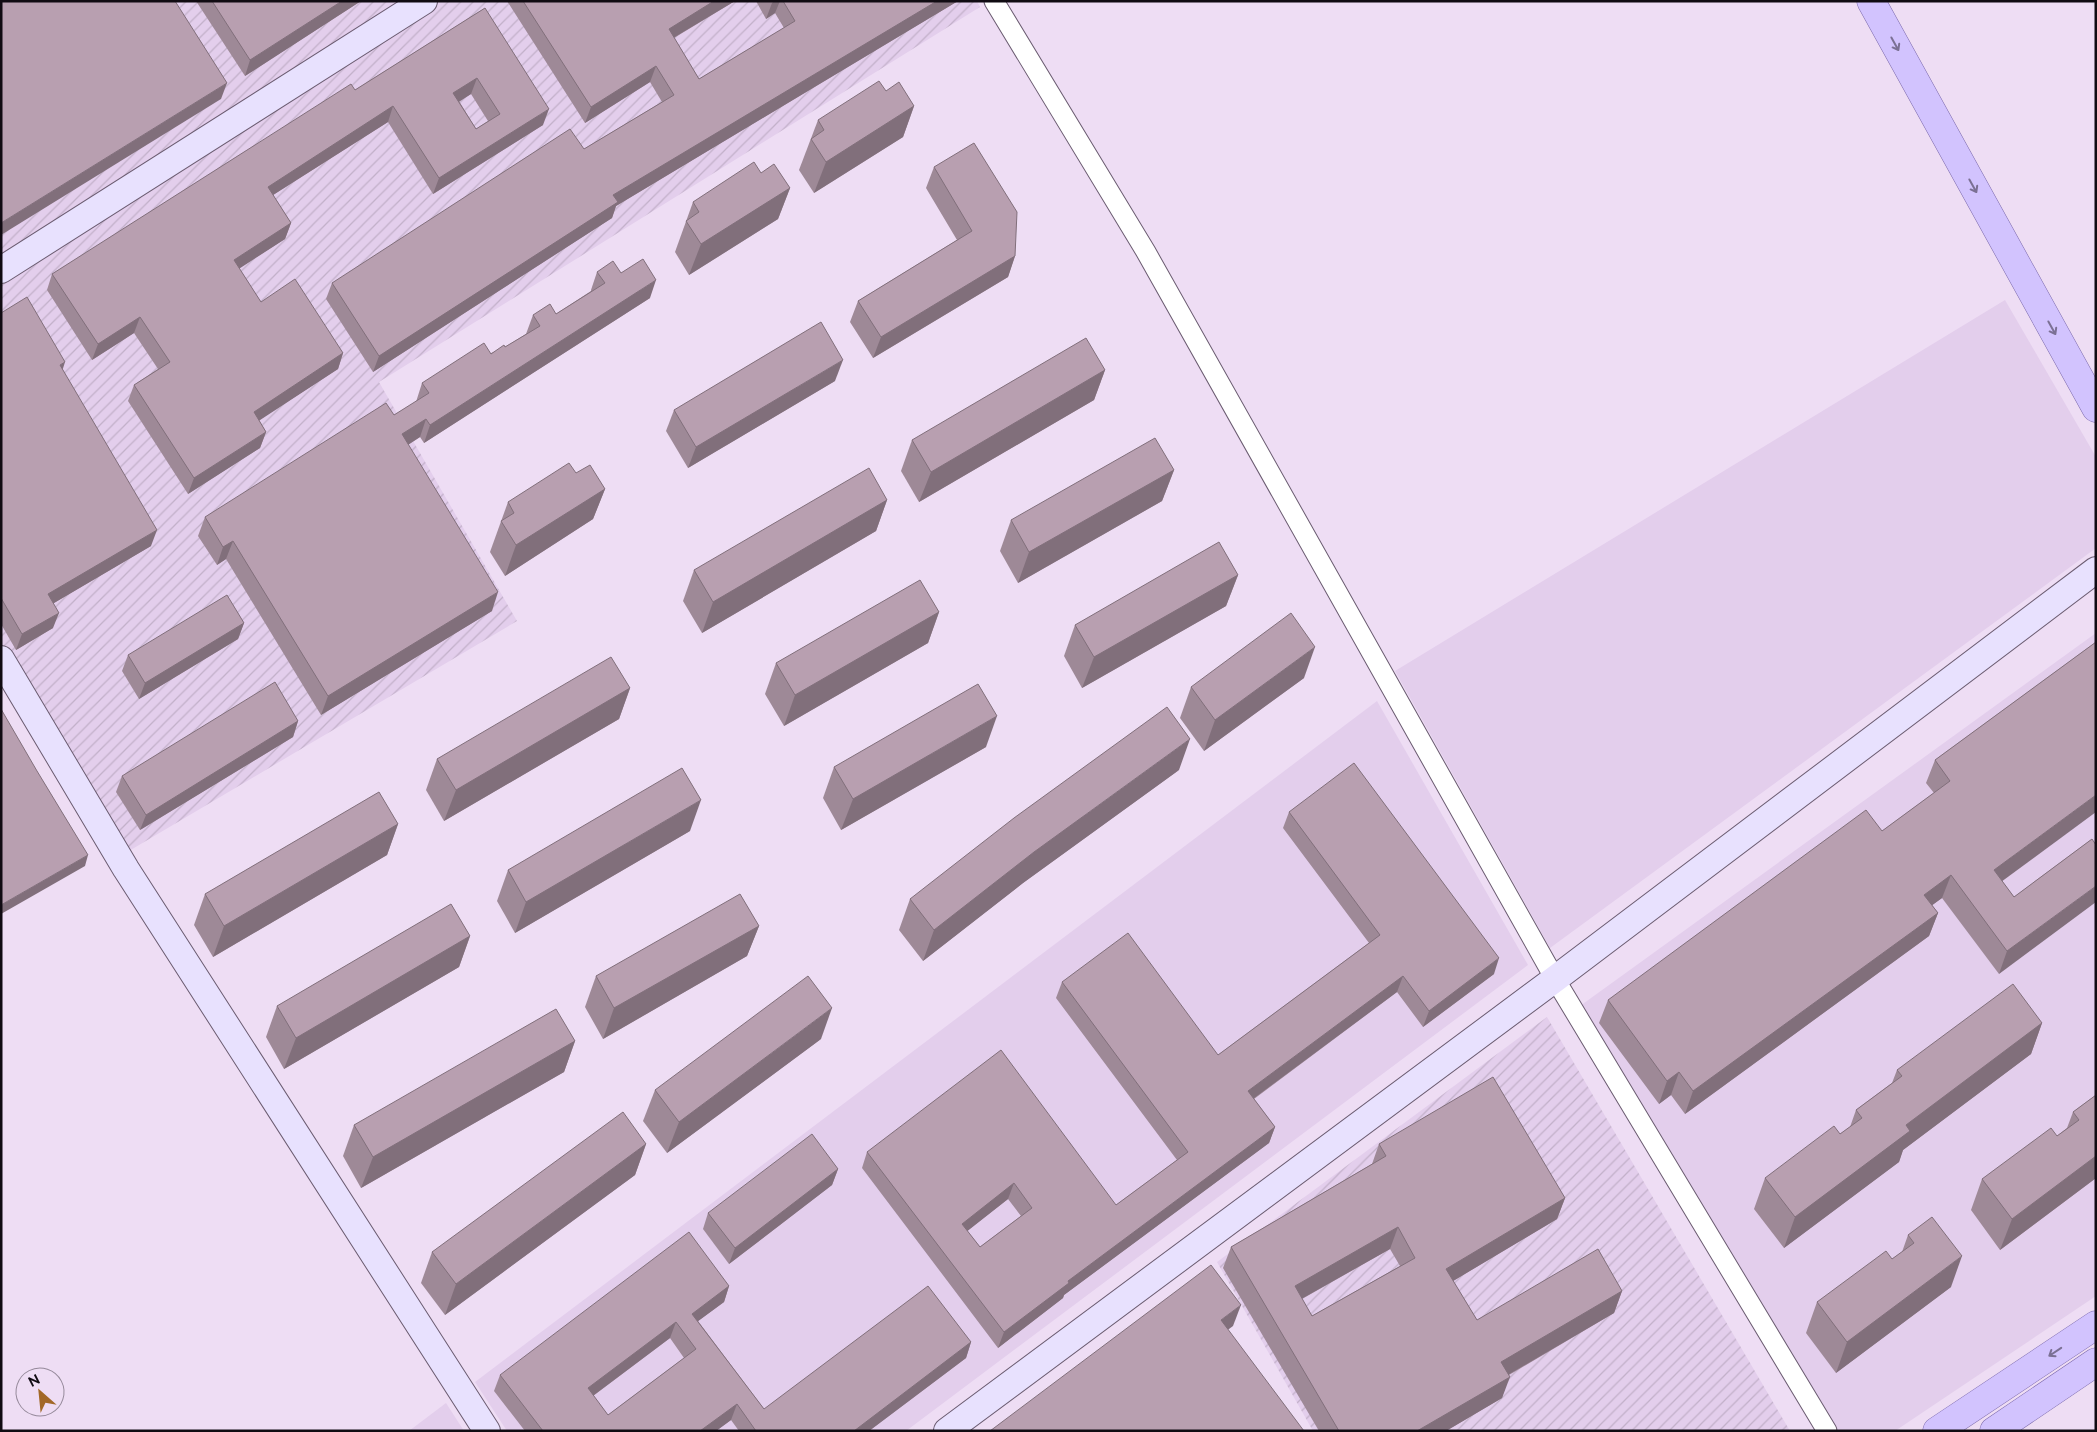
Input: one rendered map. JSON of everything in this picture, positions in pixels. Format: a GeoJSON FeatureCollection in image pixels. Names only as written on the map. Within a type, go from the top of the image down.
{"type":"FeatureCollection","features":[{"type":"Feature","properties":{"kind":"main road"},"geometry":{"type":"LineString","coordinates":[[1871,1],[2096,408]]}},
{"type":"Feature","properties":{"kind":"main road"},"geometry":{"type":"LineString","coordinates":[[1892,1],[2096,368]]}},
{"type":"Feature","properties":{"kind":"main road"},"geometry":{"type":"LineString","coordinates":[[1937,1431],[2096,1325]]}},
{"type":"Feature","properties":{"kind":"main road"},"geometry":{"type":"LineString","coordinates":[[1994,1431],[2096,1362]]}},
{"type":"Feature","properties":{"kind":"street"},"geometry":{"type":"LineString","coordinates":[[1,270],[424,1]]}},
{"type":"Feature","properties":{"kind":"street"},"geometry":{"type":"LineString","coordinates":[[994,1],[1146,252],[1556,979],[1827,1431]]}},
{"type":"Feature","properties":{"kind":"street"},"geometry":{"type":"LineString","coordinates":[[947,1431],[1556,979],[2096,570]]}},
{"type":"Feature","properties":{"kind":"street"},"geometry":{"type":"LineString","coordinates":[[1,659],[126,870],[487,1431]]}},
{"type":"Feature","properties":{"kind":"shaded area"},"geometry":{"type":"Polygon","coordinates":[[[1,1],[977,1],[980,7],[379,382],[517,621],[107,864],[1,684],[1,1]]]}},
{"type":"Feature","properties":{"kind":"shaded area"},"geometry":{"type":"Polygon","coordinates":[[[2005,300],[2096,457],[2096,548],[1550,948],[1395,671],[2005,300]]]}},
{"type":"Feature","properties":{"kind":"shaded area"},"geometry":{"type":"Polygon","coordinates":[[[2096,633],[2096,1296],[1895,1431],[1838,1431],[1580,1006],[2096,633]]]}},
{"type":"Feature","properties":{"kind":"shaded area"},"geometry":{"type":"Polygon","coordinates":[[[1377,701],[1528,965],[906,1431],[507,1431],[475,1382],[1377,701]]]}},
{"type":"Feature","properties":{"kind":"shaded area"},"geometry":{"type":"Polygon","coordinates":[[[1547,1017],[1790,1431],[1313,1431],[1217,1262],[1547,1017]]]}},
{"type":"Feature","properties":{"kind":"shaded area"},"geometry":{"type":"Polygon","coordinates":[[[446,1403],[464,1431],[409,1431],[446,1403]]]}},
{"type":"Feature","properties":{"kind":"building"},"geometry":{"type":"Polygon","coordinates":[[[1,1],[175,1],[227,83],[1,223],[1,1]]]}},
{"type":"Feature","properties":{"kind":"building"},"geometry":{"type":"Polygon","coordinates":[[[212,1],[342,1],[250,60],[212,1]]]}},
{"type":"Feature","properties":{"kind":"building"},"geometry":{"type":"Polygon","coordinates":[[[523,1],[714,1],[669,29],[699,79],[795,21],[783,1],[937,1],[613,195],[618,202],[379,356],[332,283],[570,129],[584,149],[674,95],[656,66],[591,107],[523,1]]]}},
{"type":"Feature","properties":{"kind":"building"},"geometry":{"type":"Polygon","coordinates":[[[485,8],[549,109],[439,178],[393,106],[268,187],[291,223],[234,260],[261,302],[295,279],[343,353],[254,412],[266,432],[194,478],[134,385],[170,362],[140,317],[98,344],[52,274],[351,84],[355,90],[485,8]],[[477,78],[453,93],[476,129],[500,114],[477,78]]]}},
{"type":"Feature","properties":{"kind":"building"},"geometry":{"type":"Polygon","coordinates":[[[879,81],[886,91],[899,82],[914,106],[826,162],[811,139],[824,130],[818,120],[879,81]]]}},
{"type":"Feature","properties":{"kind":"building"},"geometry":{"type":"Polygon","coordinates":[[[974,143],[1017,212],[1015,256],[881,337],[858,301],[972,231],[934,167],[974,143]]]}},
{"type":"Feature","properties":{"kind":"building"},"geometry":{"type":"Polygon","coordinates":[[[754,162],[761,173],[774,164],[790,188],[701,244],[686,221],[699,212],[693,202],[754,162]]]}},
{"type":"Feature","properties":{"kind":"building"},"geometry":{"type":"Polygon","coordinates":[[[643,259],[656,280],[430,425],[426,419],[402,434],[498,592],[328,696],[233,541],[223,547],[205,517],[386,403],[394,415],[429,393],[422,383],[484,343],[491,354],[540,326],[533,315],[550,304],[556,314],[605,283],[597,272],[613,261],[621,273],[643,259]]]}},
{"type":"Feature","properties":{"kind":"building"},"geometry":{"type":"Polygon","coordinates":[[[27,297],[65,362],[60,365],[157,530],[48,594],[59,613],[22,634],[1,598],[1,313],[27,297]]]}},
{"type":"Feature","properties":{"kind":"building"},"geometry":{"type":"Polygon","coordinates":[[[821,322],[843,360],[696,447],[674,410],[821,322]]]}},
{"type":"Feature","properties":{"kind":"building"},"geometry":{"type":"Polygon","coordinates":[[[1086,338],[1105,370],[931,472],[912,440],[1086,338]]]}},
{"type":"Feature","properties":{"kind":"building"},"geometry":{"type":"Polygon","coordinates":[[[1155,438],[1174,470],[1029,552],[1011,520],[1155,438]]]}},
{"type":"Feature","properties":{"kind":"building"},"geometry":{"type":"Polygon","coordinates":[[[569,463],[576,473],[590,465],[605,489],[516,545],[501,521],[514,513],[508,502],[569,463]]]}},
{"type":"Feature","properties":{"kind":"building"},"geometry":{"type":"Polygon","coordinates":[[[869,468],[887,500],[713,602],[694,570],[869,468]]]}},
{"type":"Feature","properties":{"kind":"building"},"geometry":{"type":"Polygon","coordinates":[[[1219,542],[1238,575],[1094,657],[1075,625],[1219,542]]]}},
{"type":"Feature","properties":{"kind":"building"},"geometry":{"type":"Polygon","coordinates":[[[920,580],[939,612],[795,695],[776,663],[920,580]]]}},
{"type":"Feature","properties":{"kind":"building"},"geometry":{"type":"Polygon","coordinates":[[[227,595],[244,623],[145,683],[128,655],[227,595]]]}},
{"type":"Feature","properties":{"kind":"building"},"geometry":{"type":"Polygon","coordinates":[[[1291,613],[1315,647],[1215,720],[1191,687],[1291,613]]]}},
{"type":"Feature","properties":{"kind":"building"},"geometry":{"type":"Polygon","coordinates":[[[2096,642],[2096,795],[1994,870],[2014,897],[2092,839],[2096,845],[2096,886],[2007,951],[1951,875],[1924,895],[1938,913],[1693,1091],[1679,1072],[1667,1081],[1608,1000],[1866,810],[1882,831],[1950,781],[1935,760],[2096,642]]]}},
{"type":"Feature","properties":{"kind":"building"},"geometry":{"type":"Polygon","coordinates":[[[611,657],[630,688],[456,790],[437,759],[611,657]]]}},
{"type":"Feature","properties":{"kind":"building"},"geometry":{"type":"Polygon","coordinates":[[[275,682],[298,721],[146,815],[122,776],[275,682]]]}},
{"type":"Feature","properties":{"kind":"building"},"geometry":{"type":"Polygon","coordinates":[[[978,684],[997,716],[853,799],[834,767],[978,684]]]}},
{"type":"Feature","properties":{"kind":"building"},"geometry":{"type":"Polygon","coordinates":[[[1167,707],[1190,739],[1034,852],[934,930],[910,899],[1014,818],[1167,707]]]}},
{"type":"Feature","properties":{"kind":"building"},"geometry":{"type":"Polygon","coordinates":[[[1,709],[88,855],[1,905],[1,709]]]}},
{"type":"Feature","properties":{"kind":"building"},"geometry":{"type":"Polygon","coordinates":[[[1354,763],[1499,958],[1429,1011],[1403,976],[1248,1091],[1275,1127],[1068,1281],[1069,1283],[1004,1332],[867,1152],[1001,1050],[1116,1205],[1188,1152],[1062,982],[1128,933],[1218,1055],[1380,935],[1289,812],[1354,763]],[[1014,1183],[962,1224],[980,1247],[1032,1208],[1014,1183]]]}},
{"type":"Feature","properties":{"kind":"building"},"geometry":{"type":"Polygon","coordinates":[[[682,768],[701,800],[526,902],[508,870],[682,768]]]}},
{"type":"Feature","properties":{"kind":"building"},"geometry":{"type":"Polygon","coordinates":[[[379,792],[398,824],[224,926],[205,894],[379,792]]]}},
{"type":"Feature","properties":{"kind":"building"},"geometry":{"type":"Polygon","coordinates":[[[740,894],[759,926],[614,1008],[596,976],[740,894]]]}},
{"type":"Feature","properties":{"kind":"building"},"geometry":{"type":"Polygon","coordinates":[[[451,904],[470,936],[296,1038],[277,1006],[451,904]]]}},
{"type":"Feature","properties":{"kind":"building"},"geometry":{"type":"Polygon","coordinates":[[[808,976],[832,1008],[679,1122],[655,1090],[808,976]]]}},
{"type":"Feature","properties":{"kind":"building"},"geometry":{"type":"Polygon","coordinates":[[[2013,984],[2042,1023],[1906,1125],[1910,1131],[1795,1217],[1765,1178],[1834,1126],[1840,1134],[1862,1118],[1856,1110],[1902,1076],[1897,1070],[2013,984]]]}},
{"type":"Feature","properties":{"kind":"building"},"geometry":{"type":"Polygon","coordinates":[[[556,1009],[575,1041],[373,1157],[354,1125],[556,1009]]]}},
{"type":"Feature","properties":{"kind":"building"},"geometry":{"type":"Polygon","coordinates":[[[1493,1077],[1565,1198],[1446,1269],[1477,1320],[1598,1249],[1622,1291],[1501,1362],[1510,1377],[1417,1431],[1339,1431],[1231,1247],[1386,1156],[1379,1144],[1493,1077]],[[1398,1227],[1295,1286],[1312,1316],[1415,1258],[1398,1227]]]}},
{"type":"Feature","properties":{"kind":"building"},"geometry":{"type":"Polygon","coordinates":[[[2096,1095],[2096,1156],[2012,1219],[1982,1179],[2051,1128],[2057,1136],[2079,1120],[2073,1112],[2096,1095]]]}},
{"type":"Feature","properties":{"kind":"building"},"geometry":{"type":"Polygon","coordinates":[[[623,1112],[646,1144],[456,1284],[432,1252],[623,1112]]]}},
{"type":"Feature","properties":{"kind":"building"},"geometry":{"type":"Polygon","coordinates":[[[812,1134],[838,1169],[735,1248],[708,1213],[812,1134]]]}},
{"type":"Feature","properties":{"kind":"building"},"geometry":{"type":"Polygon","coordinates":[[[1932,1217],[1962,1256],[1847,1342],[1817,1302],[1886,1251],[1892,1259],[1914,1243],[1908,1235],[1932,1217]]]}},
{"type":"Feature","properties":{"kind":"building"},"geometry":{"type":"Polygon","coordinates":[[[689,1232],[729,1286],[692,1314],[764,1409],[928,1286],[971,1342],[854,1431],[756,1431],[737,1404],[700,1431],[543,1431],[500,1375],[689,1232]],[[676,1322],[588,1388],[608,1415],[696,1349],[676,1322]]]}},
{"type":"Feature","properties":{"kind":"building"},"geometry":{"type":"Polygon","coordinates":[[[1211,1265],[1241,1305],[1221,1320],[1304,1431],[990,1431],[1211,1265]]]}}]}
